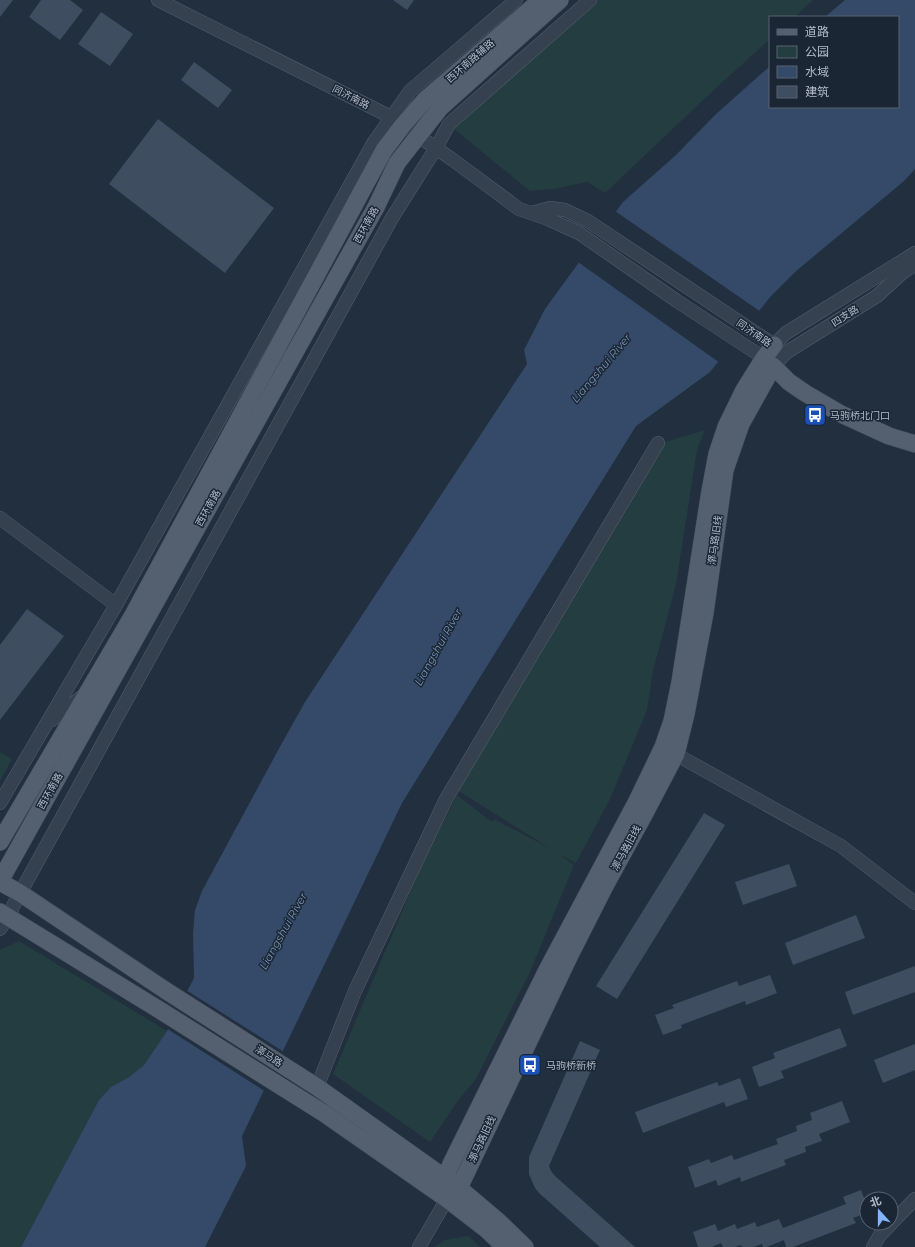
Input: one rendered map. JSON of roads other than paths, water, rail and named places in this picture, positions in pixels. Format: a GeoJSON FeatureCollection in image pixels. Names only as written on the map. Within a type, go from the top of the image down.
{"type":"FeatureCollection","features":[{"type":"Feature","properties":{"kind":"main road","name":"西环南路辅路"},"geometry":{"type":"LineString","coordinates":[[397,121],[425,100],[541,0]]}},
{"type":"Feature","properties":{"kind":"main road","name":"西环南路"},"geometry":{"type":"LineString","coordinates":[[0,882],[372,214],[397,163],[440,108],[560,0]]}},
{"type":"Feature","properties":{"kind":"main road","name":"西环南路"},"geometry":{"type":"LineString","coordinates":[[0,842],[133,615],[384,150],[397,121]]}},
{"type":"Feature","properties":{"kind":"main road"},"geometry":{"type":"LineString","coordinates":[[766,355],[790,382],[805,393],[841,414],[889,436],[915,444]]}},
{"type":"Feature","properties":{"kind":"main road","name":"漷马路旧线"},"geometry":{"type":"LineString","coordinates":[[453,1194],[569,957],[605,886],[644,815],[669,751],[686,714],[705,613],[725,470],[740,424],[766,355]]}},
{"type":"Feature","properties":{"kind":"main road","name":"漷马路旧线"},"geometry":{"type":"LineString","coordinates":[[445,1178],[544,977],[637,801],[669,751]]}},
{"type":"Feature","properties":{"kind":"main road","name":"漷马路"},"geometry":{"type":"LineString","coordinates":[[0,882],[21,894],[168,992],[312,1084],[445,1178]]}},
{"type":"Feature","properties":{"kind":"main road","name":"漷马路"},"geometry":{"type":"LineString","coordinates":[[2,919],[158,1008],[498,1221],[525,1247]]}},
{"type":"Feature","properties":{"kind":"main road"},"geometry":{"type":"LineString","coordinates":[[445,1178],[453,1194]]}},
{"type":"Feature","properties":{"kind":"main road","name":"漷马路"},"geometry":{"type":"LineString","coordinates":[[453,1194],[505,1247]]}},
{"type":"Feature","properties":{"kind":"street","name":"同济南路"},"geometry":{"type":"LineString","coordinates":[[158,0],[397,121],[519,209],[548,219],[579,233],[677,301],[766,355]]}},
{"type":"Feature","properties":{"kind":"street"},"geometry":{"type":"LineString","coordinates":[[0,803],[116,605],[374,142],[397,121],[410,91],[516,0]]}},
{"type":"Feature","properties":{"kind":"street"},"geometry":{"type":"LineString","coordinates":[[2,919],[21,894],[392,218],[450,124],[590,0]]}},
{"type":"Feature","properties":{"kind":"street","name":"同济南路"},"geometry":{"type":"LineString","coordinates":[[530,213],[550,208],[565,210],[588,221],[759,336],[766,355]]}},
{"type":"Feature","properties":{"kind":"street","name":"四支路"},"geometry":{"type":"LineString","coordinates":[[766,355],[786,333],[915,253]]}},
{"type":"Feature","properties":{"kind":"street","name":"四支路"},"geometry":{"type":"LineString","coordinates":[[766,355],[787,352],[877,296],[901,274],[915,264]]}},
{"type":"Feature","properties":{"kind":"street"},"geometry":{"type":"LineString","coordinates":[[190,472],[229,437]]}},
{"type":"Feature","properties":{"kind":"street"},"geometry":{"type":"LineString","coordinates":[[312,1084],[446,799],[658,443]]}},
{"type":"Feature","properties":{"kind":"street"},"geometry":{"type":"LineString","coordinates":[[0,518],[116,605]]}},
{"type":"Feature","properties":{"kind":"street"},"geometry":{"type":"LineString","coordinates":[[46,726],[88,692]]}},
{"type":"Feature","properties":{"kind":"street"},"geometry":{"type":"LineString","coordinates":[[669,751],[841,846],[915,903]]}},
{"type":"Feature","properties":{"kind":"street"},"geometry":{"type":"LineString","coordinates":[[420,1247],[453,1194]]}},
{"type":"Feature","properties":{"kind":"street"},"geometry":{"type":"LineString","coordinates":[[872,1247],[880,1235],[915,1199]]}},
{"type":"Feature","properties":{"kind":"water","name":"Liangshui River"},"geometry":{"type":"Polygon","coordinates":[[[845,0],[915,0],[915,169],[904,181],[795,272],[771,296],[710,372],[636,426],[402,803],[242,1136],[246,1166],[205,1247],[21,1247],[99,1100],[111,1087],[129,1077],[144,1065],[167,1031],[194,978],[193,933],[195,910],[202,891],[305,702],[527,364],[524,350],[545,309],[623,202],[676,155],[715,115],[769,67],[769,108],[899,108],[899,16],[826,16],[845,0]]]}},
{"type":"Feature","properties":{"kind":"place","name":"马驹桥北门口"},"geometry":{"type":"Point","coordinates":[815,415]}},
{"type":"Feature","properties":{"kind":"place","name":"马驹桥新桥"},"geometry":{"type":"Point","coordinates":[530,1065]}}]}
